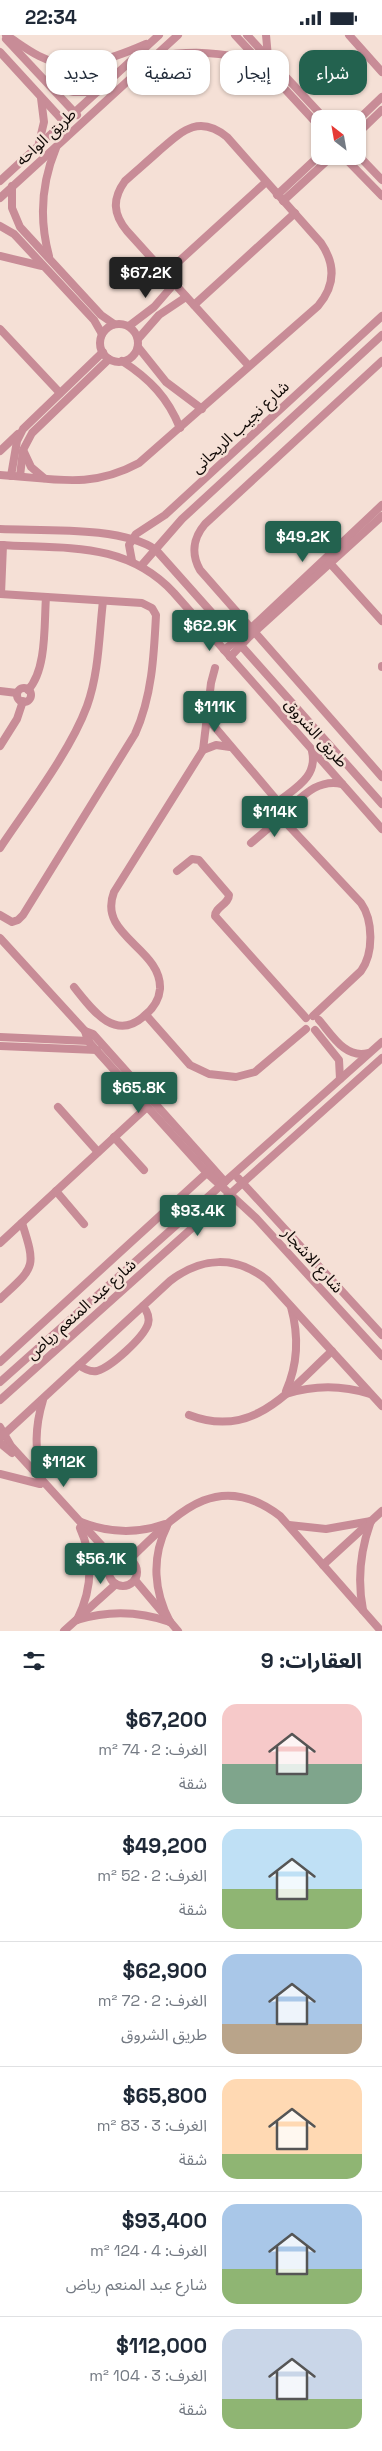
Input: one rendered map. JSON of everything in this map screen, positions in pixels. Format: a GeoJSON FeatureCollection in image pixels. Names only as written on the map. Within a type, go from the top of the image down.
{"type":"FeatureCollection","features":[{"type":"Feature","properties":{"kind":"street"},"geometry":{"type":"LineString","coordinates":[[5,35],[39,56],[68,64],[100,61],[116,57],[152,41]]}},
{"type":"Feature","properties":{"kind":"street"},"geometry":{"type":"LineString","coordinates":[[5,35],[46,81]]}},
{"type":"Feature","properties":{"kind":"street","name":"طريق الواحه"},"geometry":{"type":"LineString","coordinates":[[117,73],[159,35]]}},
{"type":"Feature","properties":{"kind":"street","name":"طريق الواحه"},"geometry":{"type":"LineString","coordinates":[[162,50],[178,35]]}},
{"type":"Feature","properties":{"kind":"street"},"geometry":{"type":"LineString","coordinates":[[235,35],[249,50]]}},
{"type":"Feature","properties":{"kind":"street"},"geometry":{"type":"LineString","coordinates":[[247,35],[261,50]]}},
{"type":"Feature","properties":{"kind":"street"},"geometry":{"type":"LineString","coordinates":[[266,35],[267,50]]}},
{"type":"Feature","properties":{"kind":"street"},"geometry":{"type":"LineString","coordinates":[[349,35],[382,72]]}},
{"type":"Feature","properties":{"kind":"street"},"geometry":{"type":"LineString","coordinates":[[0,52],[72,131]]}},
{"type":"Feature","properties":{"kind":"street"},"geometry":{"type":"LineString","coordinates":[[289,80],[317,110]]}},
{"type":"Feature","properties":{"kind":"street","name":"طريق الواحه"},"geometry":{"type":"LineString","coordinates":[[0,198],[127,82]]}},
{"type":"Feature","properties":{"kind":"street"},"geometry":{"type":"LineString","coordinates":[[289,93],[311,117]]}},
{"type":"Feature","properties":{"kind":"street"},"geometry":{"type":"LineString","coordinates":[[58,95],[83,122]]}},
{"type":"Feature","properties":{"kind":"street","name":"طريق الواحه"},"geometry":{"type":"LineString","coordinates":[[0,181],[94,95]]}},
{"type":"Feature","properties":{"kind":"street"},"geometry":{"type":"LineString","coordinates":[[37,147],[44,122],[40,97]]}},
{"type":"Feature","properties":{"kind":"street"},"geometry":{"type":"LineString","coordinates":[[366,112],[382,97]]}},
{"type":"Feature","properties":{"kind":"street"},"geometry":{"type":"LineString","coordinates":[[366,125],[382,110]]}},
{"type":"Feature","properties":{"kind":"street"},"geometry":{"type":"LineString","coordinates":[[0,475],[82,481],[122,472],[139,463],[318,306],[330,286],[331,263],[327,253],[295,213],[227,137],[218,130],[198,126],[179,134],[125,181],[118,190],[115,201],[116,212],[120,223],[249,366]]}},
{"type":"Feature","properties":{"kind":"street"},"geometry":{"type":"LineString","coordinates":[[51,261],[42,220],[42,201],[48,172],[58,145]]}},
{"type":"Feature","properties":{"kind":"street"},"geometry":{"type":"LineString","coordinates":[[366,163],[382,180]]}},
{"type":"Feature","properties":{"kind":"street"},"geometry":{"type":"LineString","coordinates":[[280,198],[311,165]]}},
{"type":"Feature","properties":{"kind":"street"},"geometry":{"type":"LineString","coordinates":[[280,198],[321,165]]}},
{"type":"Feature","properties":{"kind":"street"},"geometry":{"type":"LineString","coordinates":[[354,165],[382,196]]}},
{"type":"Feature","properties":{"kind":"street"},"geometry":{"type":"LineString","coordinates":[[165,274],[266,182]]}},
{"type":"Feature","properties":{"kind":"street"},"geometry":{"type":"LineString","coordinates":[[12,186],[15,218],[20,227],[101,315],[114,324],[129,326],[154,307],[174,284]]}},
{"type":"Feature","properties":{"kind":"street"},"geometry":{"type":"LineString","coordinates":[[194,305],[295,213]]}},
{"type":"Feature","properties":{"kind":"street"},"geometry":{"type":"LineString","coordinates":[[0,226],[14,234],[94,320],[102,334]]}},
{"type":"Feature","properties":{"kind":"street"},"geometry":{"type":"LineString","coordinates":[[0,256],[45,268]]}},
{"type":"Feature","properties":{"kind":"street"},"geometry":{"type":"LineString","coordinates":[[45,268],[51,261]]}},
{"type":"Feature","properties":{"kind":"street"},"geometry":{"type":"LineString","coordinates":[[122,361],[132,357],[138,343],[159,315],[186,297]]}},
{"type":"Feature","properties":{"kind":"street","name":"شارع نجيب الريحانى"},"geometry":{"type":"LineString","coordinates":[[132,538],[159,520],[184,498],[382,316]]}},
{"type":"Feature","properties":{"kind":"street"},"geometry":{"type":"LineString","coordinates":[[114,324],[102,334],[100,339],[102,352],[109,359],[122,361],[152,383],[164,396],[180,428]]}},
{"type":"Feature","properties":{"kind":"street"},"geometry":{"type":"LineString","coordinates":[[129,326],[138,343],[166,382],[202,409]]}},
{"type":"Feature","properties":{"kind":"street"},"geometry":{"type":"LineString","coordinates":[[0,329],[60,393]]}},
{"type":"Feature","properties":{"kind":"street","name":"شارع نجيب الريحانى"},"geometry":{"type":"LineString","coordinates":[[141,566],[156,550],[170,530],[382,335]]}},
{"type":"Feature","properties":{"kind":"street"},"geometry":{"type":"LineString","coordinates":[[0,451],[102,352]]}},
{"type":"Feature","properties":{"kind":"street"},"geometry":{"type":"LineString","coordinates":[[20,476],[23,450],[32,433],[109,359]]}},
{"type":"Feature","properties":{"kind":"street"},"geometry":{"type":"LineString","coordinates":[[382,361],[205,524],[198,534],[194,552],[200,570],[382,777]]}},
{"type":"Feature","properties":{"kind":"street"},"geometry":{"type":"LineString","coordinates":[[262,426],[272,436]]}},
{"type":"Feature","properties":{"kind":"street"},"geometry":{"type":"LineString","coordinates":[[11,476],[17,441],[23,429]]}},
{"type":"Feature","properties":{"kind":"street"},"geometry":{"type":"LineString","coordinates":[[23,450],[31,467],[45,479]]}},
{"type":"Feature","properties":{"kind":"street"},"geometry":{"type":"LineString","coordinates":[[184,498],[194,507]]}},
{"type":"Feature","properties":{"kind":"street"},"geometry":{"type":"LineString","coordinates":[[227,654],[246,633],[252,630],[327,561],[382,505]]}},
{"type":"Feature","properties":{"kind":"street"},"geometry":{"type":"LineString","coordinates":[[327,561],[382,516]]}},
{"type":"Feature","properties":{"kind":"street","name":"طريق الشروق"},"geometry":{"type":"LineString","coordinates":[[0,529],[120,535],[132,538],[156,550],[382,804]]}},
{"type":"Feature","properties":{"kind":"street"},"geometry":{"type":"LineString","coordinates":[[132,538],[128,549],[132,561]]}},
{"type":"Feature","properties":{"kind":"street"},"geometry":{"type":"LineString","coordinates":[[0,915],[12,922],[18,920],[23,915],[136,734],[143,715],[152,669],[154,611],[146,604],[1,594],[2,545]]}},
{"type":"Feature","properties":{"kind":"street","name":"طريق الشروق"},"geometry":{"type":"LineString","coordinates":[[2,545],[101,552],[132,561],[164,583],[382,829]]}},
{"type":"Feature","properties":{"kind":"street"},"geometry":{"type":"LineString","coordinates":[[327,561],[382,621]]}},
{"type":"Feature","properties":{"kind":"street"},"geometry":{"type":"LineString","coordinates":[[28,689],[35,682],[40,669],[46,597]]}},
{"type":"Feature","properties":{"kind":"street"},"geometry":{"type":"LineString","coordinates":[[0,848],[71,740],[81,721],[95,675],[103,601]]}},
{"type":"Feature","properties":{"kind":"street"},"geometry":{"type":"LineString","coordinates":[[74,987],[98,1016],[107,1023],[131,1024],[146,1015],[154,1007],[158,997],[158,975],[153,966],[117,926],[112,915],[112,898],[203,750],[211,683],[215,668]]}},
{"type":"Feature","properties":{"kind":"street"},"geometry":{"type":"LineString","coordinates":[[23,701],[18,699],[17,693],[21,688],[28,689]]}},
{"type":"Feature","properties":{"kind":"street"},"geometry":{"type":"LineString","coordinates":[[0,745],[17,719],[23,701],[29,698],[28,689]]}},
{"type":"Feature","properties":{"kind":"street"},"geometry":{"type":"LineString","coordinates":[[0,691],[17,693]]}},
{"type":"Feature","properties":{"kind":"street"},"geometry":{"type":"LineString","coordinates":[[208,719],[278,802],[289,826],[361,903],[370,924],[368,955],[363,967],[313,1018],[304,1022],[306,1029]]}},
{"type":"Feature","properties":{"kind":"street"},"geometry":{"type":"LineString","coordinates":[[203,750],[216,745],[230,747]]}},
{"type":"Feature","properties":{"kind":"street"},"geometry":{"type":"LineString","coordinates":[[278,802],[309,775],[314,765],[312,749]]}},
{"type":"Feature","properties":{"kind":"street"},"geometry":{"type":"LineString","coordinates":[[252,843],[316,786],[331,782],[342,784]]}},
{"type":"Feature","properties":{"kind":"street"},"geometry":{"type":"LineString","coordinates":[[177,871],[190,860],[197,859],[222,887],[229,898],[216,911],[215,916],[320,1025],[315,1030]]}},
{"type":"Feature","properties":{"kind":"street"},"geometry":{"type":"LineString","coordinates":[[0,937],[210,1171]]}},
{"type":"Feature","properties":{"kind":"street"},"geometry":{"type":"LineString","coordinates":[[146,1015],[190,1065],[209,1074],[236,1077],[255,1073],[306,1029],[315,1030],[339,1060],[337,1081],[343,1093]]}},
{"type":"Feature","properties":{"kind":"street"},"geometry":{"type":"LineString","coordinates":[[313,1018],[348,1051],[357,1054],[370,1053]]}},
{"type":"Feature","properties":{"kind":"street"},"geometry":{"type":"LineString","coordinates":[[0,1037],[91,1039]]}},
{"type":"Feature","properties":{"kind":"street","name":"شارع عبد المنعم رياض"},"geometry":{"type":"LineString","coordinates":[[0,1383],[382,1042]]}},
{"type":"Feature","properties":{"kind":"street"},"geometry":{"type":"LineString","coordinates":[[0,1046],[100,1048]]}},
{"type":"Feature","properties":{"kind":"street"},"geometry":{"type":"LineString","coordinates":[[100,1048],[147,1107],[210,1171]]}},
{"type":"Feature","properties":{"kind":"street","name":"شارع عبد المنعم رياض"},"geometry":{"type":"LineString","coordinates":[[0,1400],[382,1058]]}},
{"type":"Feature","properties":{"kind":"street"},"geometry":{"type":"LineString","coordinates":[[58,1107],[98,1153]]}},
{"type":"Feature","properties":{"kind":"street"},"geometry":{"type":"LineString","coordinates":[[0,1243],[147,1107]]}},
{"type":"Feature","properties":{"kind":"street"},"geometry":{"type":"LineString","coordinates":[[114,1137],[144,1170]]}},
{"type":"Feature","properties":{"kind":"street"},"geometry":{"type":"LineString","coordinates":[[0,1361],[210,1171]]}},
{"type":"Feature","properties":{"kind":"street","name":"شارع الاشجار"},"geometry":{"type":"LineString","coordinates":[[210,1171],[229,1193],[256,1218],[382,1356]]}},
{"type":"Feature","properties":{"kind":"street","name":"شارع الاشجار"},"geometry":{"type":"LineString","coordinates":[[234,1174],[382,1335]]}},
{"type":"Feature","properties":{"kind":"street"},"geometry":{"type":"LineString","coordinates":[[56,1191],[84,1224]]}},
{"type":"Feature","properties":{"kind":"street"},"geometry":{"type":"LineString","coordinates":[[0,1299],[26,1275],[31,1266],[32,1256],[22,1223]]}},
{"type":"Feature","properties":{"kind":"street"},"geometry":{"type":"LineString","coordinates":[[113,1561],[42,1483],[1,1433],[43,1398],[181,1273],[205,1263],[219,1261],[238,1264],[257,1272],[291,1306],[382,1406]]}},
{"type":"Feature","properties":{"kind":"street"},"geometry":{"type":"LineString","coordinates":[[79,1365],[87,1370],[96,1371],[122,1354],[148,1325],[148,1317],[143,1306]]}},
{"type":"Feature","properties":{"kind":"street"},"geometry":{"type":"LineString","coordinates":[[284,1395],[292,1374],[296,1351],[296,1328],[291,1306]]}},
{"type":"Feature","properties":{"kind":"street"},"geometry":{"type":"LineString","coordinates":[[189,1415],[214,1423],[240,1421],[264,1411],[332,1351]]}},
{"type":"Feature","properties":{"kind":"street"},"geometry":{"type":"LineString","coordinates":[[284,1395],[306,1389],[328,1387],[351,1389],[372,1395]]}},
{"type":"Feature","properties":{"kind":"street"},"geometry":{"type":"LineString","coordinates":[[42,1483],[36,1446],[37,1421],[43,1398]]}},
{"type":"Feature","properties":{"kind":"street"},"geometry":{"type":"LineString","coordinates":[[0,1443],[42,1483]]}},
{"type":"Feature","properties":{"kind":"street"},"geometry":{"type":"LineString","coordinates":[[0,1474],[42,1483]]}},
{"type":"Feature","properties":{"kind":"street"},"geometry":{"type":"LineString","coordinates":[[130,1559],[182,1511],[210,1498],[235,1496],[259,1503],[270,1509],[288,1525],[381,1631]]}},
{"type":"Feature","properties":{"kind":"street"},"geometry":{"type":"LineString","coordinates":[[323,1565],[382,1511]]}},
{"type":"Feature","properties":{"kind":"street"},"geometry":{"type":"LineString","coordinates":[[288,1525],[326,1529],[371,1521]]}},
{"type":"Feature","properties":{"kind":"street"},"geometry":{"type":"LineString","coordinates":[[363,1610],[360,1585],[361,1559],[371,1521]]}},
{"type":"Feature","properties":{"kind":"street"},"geometry":{"type":"LineString","coordinates":[[80,1525],[125,1531],[147,1529],[169,1522]]}},
{"type":"Feature","properties":{"kind":"street"},"geometry":{"type":"LineString","coordinates":[[169,1522],[160,1544],[156,1567],[158,1591],[170,1622]]}},
{"type":"Feature","properties":{"kind":"street"},"geometry":{"type":"LineString","coordinates":[[77,1620],[86,1599],[90,1575],[88,1551],[80,1525]]}},
{"type":"Feature","properties":{"kind":"street"},"geometry":{"type":"LineString","coordinates":[[113,1561],[124,1557],[130,1559],[137,1568],[133,1582]]}},
{"type":"Feature","properties":{"kind":"street"},"geometry":{"type":"LineString","coordinates":[[113,1561],[109,1575],[116,1584],[123,1586],[133,1582]]}},
{"type":"Feature","properties":{"kind":"street"},"geometry":{"type":"LineString","coordinates":[[133,1582],[146,1599],[153,1603],[178,1631]]}},
{"type":"Feature","properties":{"kind":"street"},"geometry":{"type":"LineString","coordinates":[[64,1631],[116,1584]]}},
{"type":"Feature","properties":{"kind":"street"},"geometry":{"type":"LineString","coordinates":[[77,1620],[97,1614],[124,1612],[150,1616],[170,1622]]}}]}
